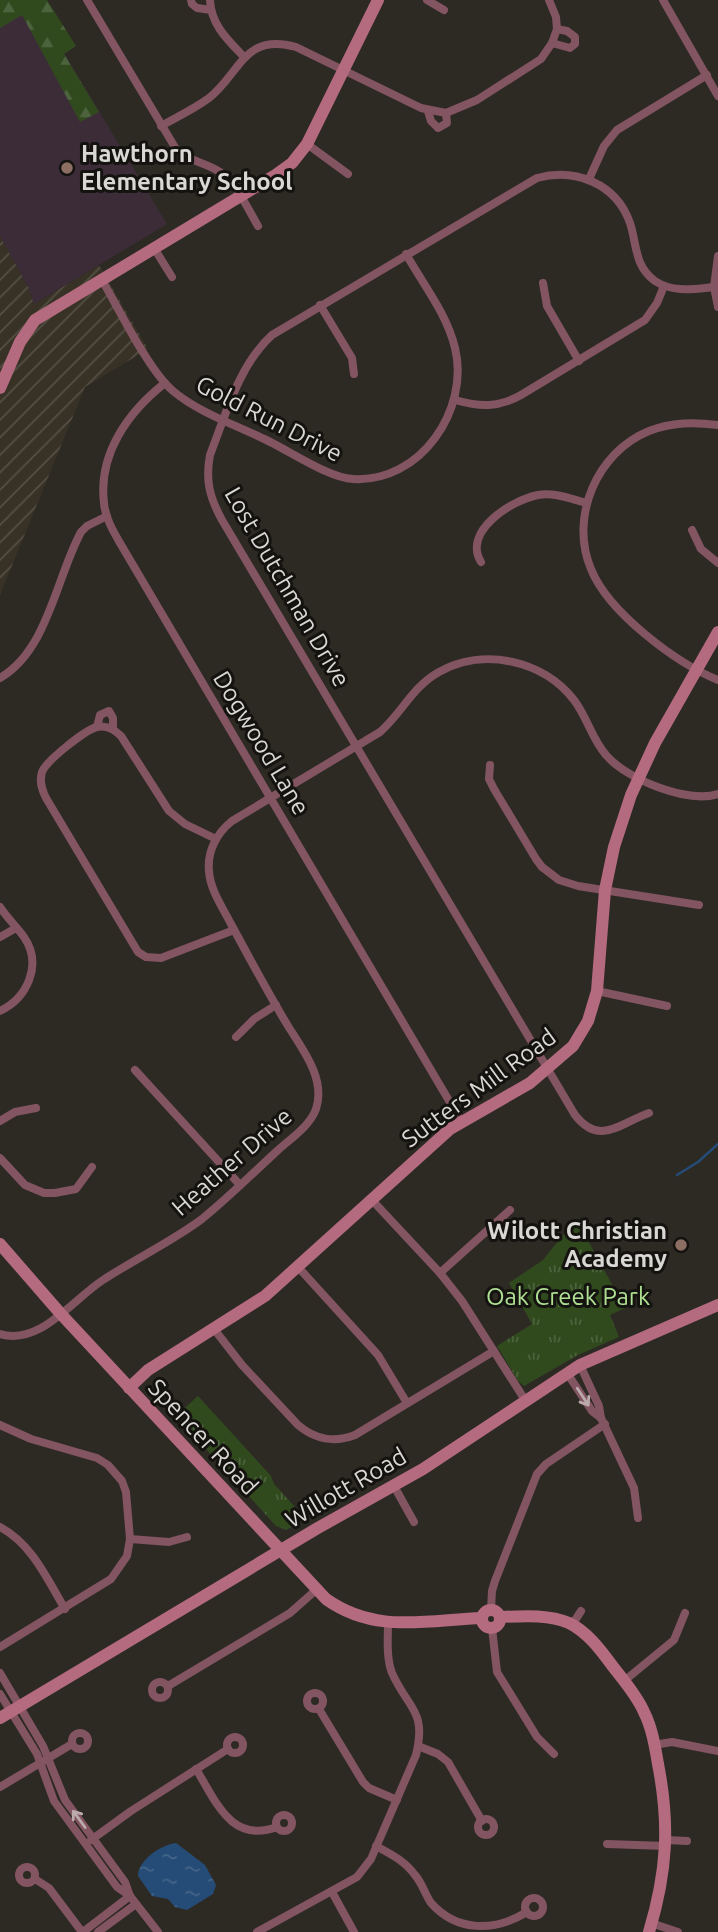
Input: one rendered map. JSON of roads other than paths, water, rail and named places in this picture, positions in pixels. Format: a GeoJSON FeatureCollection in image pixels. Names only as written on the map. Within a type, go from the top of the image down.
{"type":"FeatureCollection","features":[{"type":"Feature","properties":{"kind":"main road"},"geometry":{"type":"LineString","coordinates":[[0,388],[30,325],[284,170],[301,154],[378,0]]}},
{"type":"Feature","properties":{"kind":"main road","name":"Sutters Mill Road"},"geometry":{"type":"LineString","coordinates":[[129,1388],[148,1370],[265,1296],[461,1121],[530,1083],[567,1054],[578,1039],[593,1008],[597,991],[606,890],[618,834],[638,777],[718,632]]}},
{"type":"Feature","properties":{"kind":"main road","name":"Spencer Road"},"geometry":{"type":"LineString","coordinates":[[0,1244],[279,1551],[316,1590],[337,1607],[355,1616],[388,1622],[537,1616],[572,1625],[594,1643],[644,1711],[654,1745],[665,1805],[666,1843],[663,1877],[650,1927]]}},
{"type":"Feature","properties":{"kind":"main road","name":"Willott Road"},"geometry":{"type":"LineString","coordinates":[[10,1712],[279,1551],[423,1469],[580,1365],[718,1305]]}},
{"type":"Feature","properties":{"kind":"street"},"geometry":{"type":"LineString","coordinates":[[87,0],[176,149],[193,162],[222,173],[258,226]]}},
{"type":"Feature","properties":{"kind":"street"},"geometry":{"type":"LineString","coordinates":[[191,0],[197,8],[211,10]]}},
{"type":"Feature","properties":{"kind":"street"},"geometry":{"type":"LineString","coordinates":[[210,0],[218,28],[244,57]]}},
{"type":"Feature","properties":{"kind":"street"},"geometry":{"type":"LineString","coordinates":[[427,0],[444,10]]}},
{"type":"Feature","properties":{"kind":"street"},"geometry":{"type":"LineString","coordinates":[[161,126],[209,99],[244,57],[267,44],[286,45],[428,111],[446,113],[477,100],[541,59],[552,43],[557,29],[556,17],[549,0]]}},
{"type":"Feature","properties":{"kind":"street"},"geometry":{"type":"LineString","coordinates":[[663,0],[718,96]]}},
{"type":"Feature","properties":{"kind":"street"},"geometry":{"type":"LineString","coordinates":[[552,43],[570,48],[575,44],[575,37],[567,31],[557,29]]}},
{"type":"Feature","properties":{"kind":"street"},"geometry":{"type":"LineString","coordinates":[[708,75],[617,130],[604,146],[589,179],[609,192],[622,207],[631,225],[638,260],[648,274],[664,286],[682,290],[714,287]]}},
{"type":"Feature","properties":{"kind":"street"},"geometry":{"type":"LineString","coordinates":[[428,111],[431,121],[438,128],[447,123],[446,113]]}},
{"type":"Feature","properties":{"kind":"street"},"geometry":{"type":"LineString","coordinates":[[307,144],[348,174]]}},
{"type":"Feature","properties":{"kind":"street","name":"Lost Dutchman Drive"},"geometry":{"type":"LineString","coordinates":[[589,179],[558,174],[537,178],[282,328],[256,351],[242,375],[208,467],[209,493],[575,1115],[596,1136],[649,1113]]}},
{"type":"Feature","properties":{"kind":"street"},"geometry":{"type":"LineString","coordinates":[[154,248],[172,277]]}},
{"type":"Feature","properties":{"kind":"street","name":"Gold Run Drive"},"geometry":{"type":"LineString","coordinates":[[102,280],[165,383],[184,399],[333,474],[353,480],[365,479],[390,472],[425,451],[442,429],[455,400],[458,361],[450,331],[406,254]]}},
{"type":"Feature","properties":{"kind":"street"},"geometry":{"type":"LineString","coordinates":[[718,256],[714,287],[718,307]]}},
{"type":"Feature","properties":{"kind":"street"},"geometry":{"type":"LineString","coordinates":[[542,283],[547,306],[579,361]]}},
{"type":"Feature","properties":{"kind":"street"},"geometry":{"type":"LineString","coordinates":[[455,400],[480,406],[502,404],[645,320],[652,312],[664,286]]}},
{"type":"Feature","properties":{"kind":"street"},"geometry":{"type":"LineString","coordinates":[[320,305],[352,358],[354,374]]}},
{"type":"Feature","properties":{"kind":"street","name":"Dogwood Lane"},"geometry":{"type":"LineString","coordinates":[[165,383],[134,410],[115,443],[104,475],[104,505],[107,516],[120,543],[461,1121]]}},
{"type":"Feature","properties":{"kind":"street"},"geometry":{"type":"LineString","coordinates":[[718,425],[699,422],[674,424],[637,437],[616,453],[597,478],[587,503],[584,530],[587,557],[605,595],[639,628],[674,656],[718,680]]}},
{"type":"Feature","properties":{"kind":"street"},"geometry":{"type":"LineString","coordinates":[[481,562],[475,550],[481,531],[486,524],[516,504],[546,495],[587,503]]}},
{"type":"Feature","properties":{"kind":"street"},"geometry":{"type":"LineString","coordinates":[[0,678],[19,663],[37,638],[81,532],[107,516]]}},
{"type":"Feature","properties":{"kind":"street"},"geometry":{"type":"LineString","coordinates":[[692,530],[701,549],[718,563]]}},
{"type":"Feature","properties":{"kind":"street"},"geometry":{"type":"LineString","coordinates":[[234,930],[161,958],[146,957],[134,946],[46,799],[40,781],[48,763],[89,731],[97,727],[113,729],[121,736],[169,811],[185,824],[216,839],[232,821],[388,725],[417,687],[437,673],[462,662],[503,659],[539,671],[562,687],[576,702],[606,755],[623,770],[685,795],[708,797],[718,794]]}},
{"type":"Feature","properties":{"kind":"street"},"geometry":{"type":"LineString","coordinates":[[97,727],[100,715],[109,711],[113,718],[113,729]]}},
{"type":"Feature","properties":{"kind":"street"},"geometry":{"type":"LineString","coordinates":[[490,765],[489,779],[494,789],[542,867],[551,876],[568,884],[699,905]]}},
{"type":"Feature","properties":{"kind":"street","name":"Heather Drive"},"geometry":{"type":"LineString","coordinates":[[0,1334],[17,1337],[32,1333],[93,1287],[203,1218],[304,1126],[316,1108],[318,1088],[312,1067],[234,930],[210,878],[209,860],[216,839]]}},
{"type":"Feature","properties":{"kind":"street"},"geometry":{"type":"LineString","coordinates":[[0,907],[26,940],[31,954],[30,979],[17,1001],[0,1012]]}},
{"type":"Feature","properties":{"kind":"street"},"geometry":{"type":"LineString","coordinates":[[0,937],[16,928]]}},
{"type":"Feature","properties":{"kind":"street"},"geometry":{"type":"LineString","coordinates":[[597,991],[667,1006]]}},
{"type":"Feature","properties":{"kind":"street"},"geometry":{"type":"LineString","coordinates":[[236,1037],[254,1019],[276,1005]]}},
{"type":"Feature","properties":{"kind":"street"},"geometry":{"type":"LineString","coordinates":[[135,1070],[240,1185]]}},
{"type":"Feature","properties":{"kind":"street"},"geometry":{"type":"LineString","coordinates":[[0,1121],[15,1112],[36,1108]]}},
{"type":"Feature","properties":{"kind":"street"},"geometry":{"type":"LineString","coordinates":[[0,1158],[17,1178],[34,1190],[55,1194],[75,1189],[93,1167]]}},
{"type":"Feature","properties":{"kind":"street"},"geometry":{"type":"LineString","coordinates":[[0,1175],[9,1168]]}},
{"type":"Feature","properties":{"kind":"street"},"geometry":{"type":"LineString","coordinates":[[371,1199],[440,1273],[462,1301],[525,1400]]}},
{"type":"Feature","properties":{"kind":"street"},"geometry":{"type":"LineString","coordinates":[[440,1273],[510,1210]]}},
{"type":"Feature","properties":{"kind":"street"},"geometry":{"type":"LineString","coordinates":[[298,1267],[378,1355],[408,1403]]}},
{"type":"Feature","properties":{"kind":"street"},"geometry":{"type":"LineString","coordinates":[[214,1329],[306,1433],[335,1440],[355,1435],[494,1351]]}},
{"type":"Feature","properties":{"kind":"street"},"geometry":{"type":"LineString","coordinates":[[580,1365],[634,1488],[638,1518]]}},
{"type":"Feature","properties":{"kind":"street"},"geometry":{"type":"LineString","coordinates":[[567,1373],[592,1411],[603,1421]]}},
{"type":"Feature","properties":{"kind":"street"},"geometry":{"type":"LineString","coordinates":[[554,1754],[537,1737],[497,1672],[491,1618],[492,1591],[525,1489],[542,1467],[603,1421]]}},
{"type":"Feature","properties":{"kind":"street"},"geometry":{"type":"LineString","coordinates":[[0,1425],[31,1439],[97,1458],[108,1465],[122,1481],[126,1492],[131,1539],[127,1556],[111,1580],[0,1647]]}},
{"type":"Feature","properties":{"kind":"street"},"geometry":{"type":"LineString","coordinates":[[394,1486],[414,1522]]}},
{"type":"Feature","properties":{"kind":"street"},"geometry":{"type":"LineString","coordinates":[[0,1527],[12,1533],[29,1550],[65,1609]]}},
{"type":"Feature","properties":{"kind":"street"},"geometry":{"type":"LineString","coordinates":[[131,1539],[169,1542],[187,1537]]}},
{"type":"Feature","properties":{"kind":"street"},"geometry":{"type":"LineString","coordinates":[[168,1686],[290,1613],[316,1590]]}},
{"type":"Feature","properties":{"kind":"street"},"geometry":{"type":"LineString","coordinates":[[572,1625],[581,1611]]}},
{"type":"Feature","properties":{"kind":"street"},"geometry":{"type":"LineString","coordinates":[[624,1681],[674,1640],[685,1613]]}},
{"type":"Feature","properties":{"kind":"street"},"geometry":{"type":"LineString","coordinates":[[257,1932],[357,1877],[371,1860],[397,1800],[418,1746],[420,1730],[416,1713],[390,1665],[388,1622]]}},
{"type":"Feature","properties":{"kind":"street"},"geometry":{"type":"LineString","coordinates":[[0,1673],[10,1712],[49,1758],[65,1800],[89,1841]]}},
{"type":"Feature","properties":{"kind":"street"},"geometry":{"type":"LineString","coordinates":[[0,1694],[40,1763],[54,1801],[125,1882],[133,1900],[158,1932]]}},
{"type":"Feature","properties":{"kind":"street"},"geometry":{"type":"LineString","coordinates":[[318,1709],[363,1783],[397,1800]]}},
{"type":"Feature","properties":{"kind":"street"},"geometry":{"type":"LineString","coordinates":[[654,1745],[672,1742],[718,1751]]}},
{"type":"Feature","properties":{"kind":"street"},"geometry":{"type":"LineString","coordinates":[[0,1787],[72,1744]]}},
{"type":"Feature","properties":{"kind":"street"},"geometry":{"type":"LineString","coordinates":[[418,1746],[438,1754],[447,1762],[482,1821]]}},
{"type":"Feature","properties":{"kind":"street"},"geometry":{"type":"LineString","coordinates":[[89,1841],[228,1749]]}},
{"type":"Feature","properties":{"kind":"street"},"geometry":{"type":"LineString","coordinates":[[196,1769],[223,1813],[234,1825],[259,1832],[277,1827]]}},
{"type":"Feature","properties":{"kind":"street"},"geometry":{"type":"LineString","coordinates":[[607,1843],[687,1841]]}},
{"type":"Feature","properties":{"kind":"street"},"geometry":{"type":"LineString","coordinates":[[376,1846],[408,1867],[439,1912],[455,1928],[475,1931],[494,1928],[527,1912]]}},
{"type":"Feature","properties":{"kind":"street"},"geometry":{"type":"LineString","coordinates":[[35,1879],[49,1888],[82,1932],[133,1900]]}},
{"type":"Feature","properties":{"kind":"street"},"geometry":{"type":"LineString","coordinates":[[332,1892],[354,1932]]}},
{"type":"Feature","properties":{"kind":"street"},"geometry":{"type":"LineString","coordinates":[[98,1932],[133,1900]]}},
{"type":"Feature","properties":{"kind":"street"},"geometry":{"type":"LineString","coordinates":[[650,1927],[678,1932]]}},
{"type":"Feature","properties":{"kind":"water"},"geometry":{"type":"Polygon","coordinates":[[[176,1843],[205,1865],[216,1885],[213,1894],[187,1910],[175,1907],[168,1899],[152,1896],[138,1876],[142,1864],[151,1854],[176,1843]]]}},
{"type":"Feature","properties":{"kind":"waterway"},"geometry":{"type":"LineString","coordinates":[[677,1175],[698,1162],[718,1144]]}},
{"type":"Feature","properties":{"kind":"place","name":"Hawthorn Elementary School"},"geometry":{"type":"Point","coordinates":[67,168]}},
{"type":"Feature","properties":{"kind":"place","name":"Wilott Christian Academy"},"geometry":{"type":"Point","coordinates":[681,1245]}},
{"type":"Feature","properties":{"kind":"park label","name":"Oak Creek Park"},"geometry":{"type":"Point","coordinates":[568,1297]}}]}
